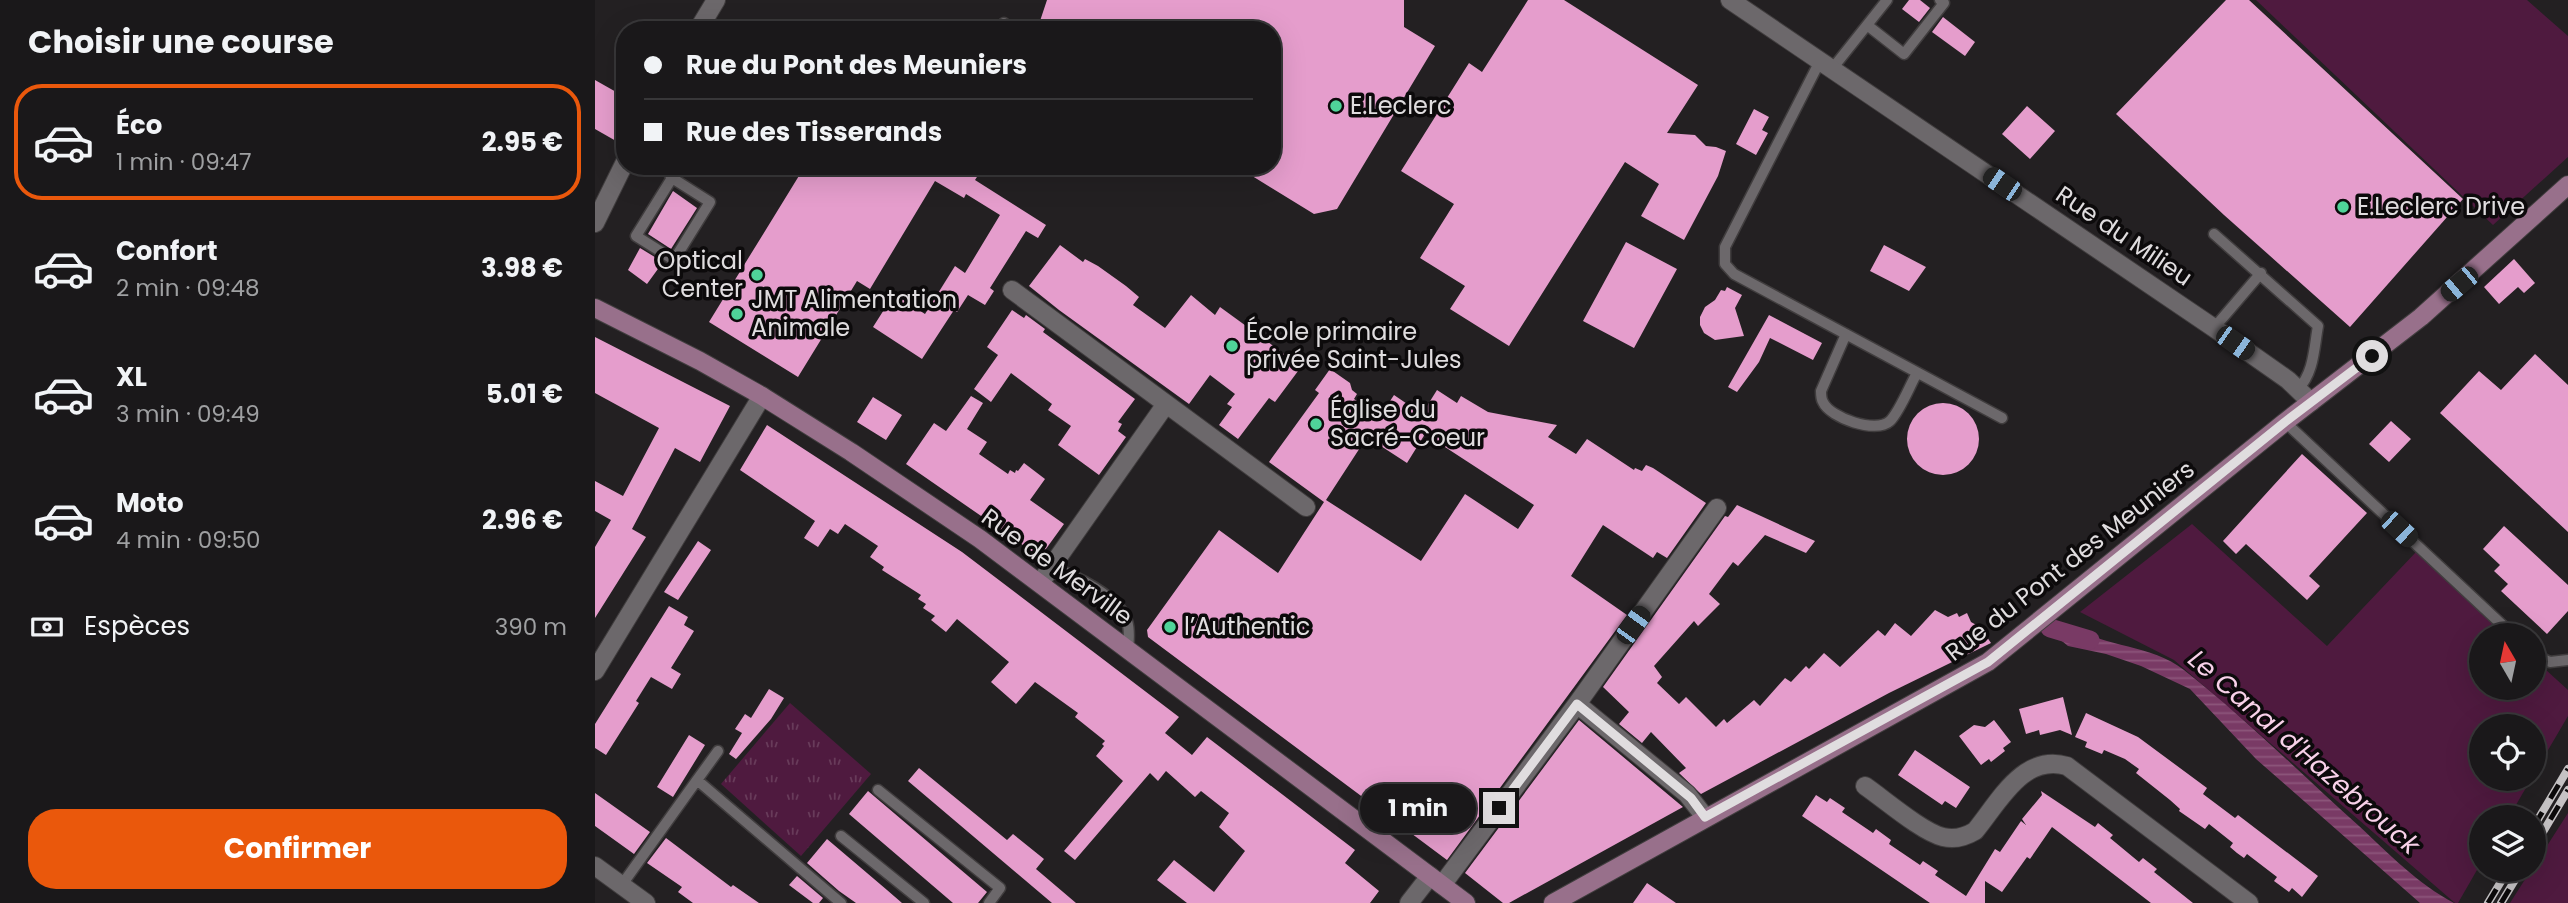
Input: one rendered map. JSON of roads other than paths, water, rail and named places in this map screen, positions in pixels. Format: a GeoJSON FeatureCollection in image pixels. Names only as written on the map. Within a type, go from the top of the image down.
{"type":"FeatureCollection","features":[{"type":"Feature","properties":{"kind":"street"},"geometry":{"type":"LineString","coordinates":[[703,21],[716,0]]}},
{"type":"Feature","properties":{"kind":"street","name":"Rue du Milieu"},"geometry":{"type":"LineString","coordinates":[[1730,0],[2214,328],[2298,389],[2311,402]]}},
{"type":"Feature","properties":{"kind":"street"},"geometry":{"type":"LineString","coordinates":[[595,223],[619,175]]}},
{"type":"Feature","properties":{"kind":"street","name":"Rue du Pont des Meuniers"},"geometry":{"type":"LineString","coordinates":[[1553,903],[1988,662],[2285,422],[2421,317],[2568,185]]}},
{"type":"Feature","properties":{"kind":"street"},"geometry":{"type":"LineString","coordinates":[[1012,290],[1306,507]]}},
{"type":"Feature","properties":{"kind":"street","name":"Rue de Merville"},"geometry":{"type":"LineString","coordinates":[[595,308],[762,396],[988,544],[1466,903]]}},
{"type":"Feature","properties":{"kind":"street"},"geometry":{"type":"LineString","coordinates":[[595,671],[762,396]]}},
{"type":"Feature","properties":{"kind":"street"},"geometry":{"type":"LineString","coordinates":[[1040,583],[1166,404]]}},
{"type":"Feature","properties":{"kind":"street"},"geometry":{"type":"LineString","coordinates":[[1409,903],[1436,881],[1577,704],[1717,508]]}},
{"type":"Feature","properties":{"kind":"street"},"geometry":{"type":"LineString","coordinates":[[1577,704],[1691,798],[1705,817]]}},
{"type":"Feature","properties":{"kind":"street"},"geometry":{"type":"LineString","coordinates":[[1865,786],[1929,831],[1952,839],[1975,831],[2026,770],[2042,764],[2067,766],[2249,903]]}},
{"type":"Feature","properties":{"kind":"street"},"geometry":{"type":"LineString","coordinates":[[595,866],[646,903]]}},
{"type":"Feature","properties":{"kind":"lane"},"geometry":{"type":"LineString","coordinates":[[1887,0],[1867,25],[1826,65],[1725,247],[1725,264],[1734,274],[2002,418]]}},
{"type":"Feature","properties":{"kind":"lane"},"geometry":{"type":"LineString","coordinates":[[1867,25],[1904,54],[1944,3],[1940,0]]}},
{"type":"Feature","properties":{"kind":"lane"},"geometry":{"type":"LineString","coordinates":[[670,175],[710,202],[674,260],[636,236],[672,178]]}},
{"type":"Feature","properties":{"kind":"lane"},"geometry":{"type":"LineString","coordinates":[[2214,234],[2318,326],[2309,373],[2298,389]]}},
{"type":"Feature","properties":{"kind":"lane"},"geometry":{"type":"LineString","coordinates":[[2214,328],[2261,273]]}},
{"type":"Feature","properties":{"kind":"lane"},"geometry":{"type":"LineString","coordinates":[[1846,334],[1821,391],[1822,401],[1829,410],[1866,427],[1881,426],[1891,420],[1917,373]]}},
{"type":"Feature","properties":{"kind":"lane"},"geometry":{"type":"LineString","coordinates":[[2285,422],[2500,623]]}},
{"type":"Feature","properties":{"kind":"lane"},"geometry":{"type":"LineString","coordinates":[[1051,567],[1075,575],[1119,608],[1127,621],[1128,649]]}},
{"type":"Feature","properties":{"kind":"lane"},"geometry":{"type":"LineString","coordinates":[[2546,660],[2568,660]]}},
{"type":"Feature","properties":{"kind":"lane"},"geometry":{"type":"LineString","coordinates":[[621,886],[718,751]]}},
{"type":"Feature","properties":{"kind":"lane"},"geometry":{"type":"LineString","coordinates":[[697,779],[841,903]]}},
{"type":"Feature","properties":{"kind":"lane"},"geometry":{"type":"LineString","coordinates":[[878,790],[1000,888],[989,903]]}},
{"type":"Feature","properties":{"kind":"lane"},"geometry":{"type":"LineString","coordinates":[[841,836],[924,903]]}},
{"type":"Feature","properties":{"kind":"waterway","name":"Le Canal d'Hazebrouck"},"geometry":{"type":"LineString","coordinates":[[2050,628],[2090,640]]}},
{"type":"Feature","properties":{"kind":"railway"},"geometry":{"type":"LineString","coordinates":[[2546,806],[2568,769]]}},
{"type":"Feature","properties":{"kind":"railway"},"geometry":{"type":"LineString","coordinates":[[2546,827],[2568,790]]}},
{"type":"Feature","properties":{"kind":"railway"},"geometry":{"type":"LineString","coordinates":[[2488,903],[2501,882]]}},
{"type":"Feature","properties":{"kind":"railway"},"geometry":{"type":"LineString","coordinates":[[2501,903],[2514,882]]}},
{"type":"Feature","properties":{"kind":"place","name":"E.Leclerc"},"geometry":{"type":"Point","coordinates":[1336,106]}},
{"type":"Feature","properties":{"kind":"place","name":"E.Leclerc Drive"},"geometry":{"type":"Point","coordinates":[2343,207]}},
{"type":"Feature","properties":{"kind":"place","name":"Optical Center"},"geometry":{"type":"Point","coordinates":[757,275]}},
{"type":"Feature","properties":{"kind":"place","name":"JMT Alimentation Animale"},"geometry":{"type":"Point","coordinates":[737,314]}},
{"type":"Feature","properties":{"kind":"place","name":"École primaire privée Saint-Jules"},"geometry":{"type":"Point","coordinates":[1232,346]}},
{"type":"Feature","properties":{"kind":"place","name":"Église du Sacré-Coeur"},"geometry":{"type":"Point","coordinates":[1316,424]}},
{"type":"Feature","properties":{"kind":"place","name":"l’Authentic"},"geometry":{"type":"Point","coordinates":[1170,627]}}]}
